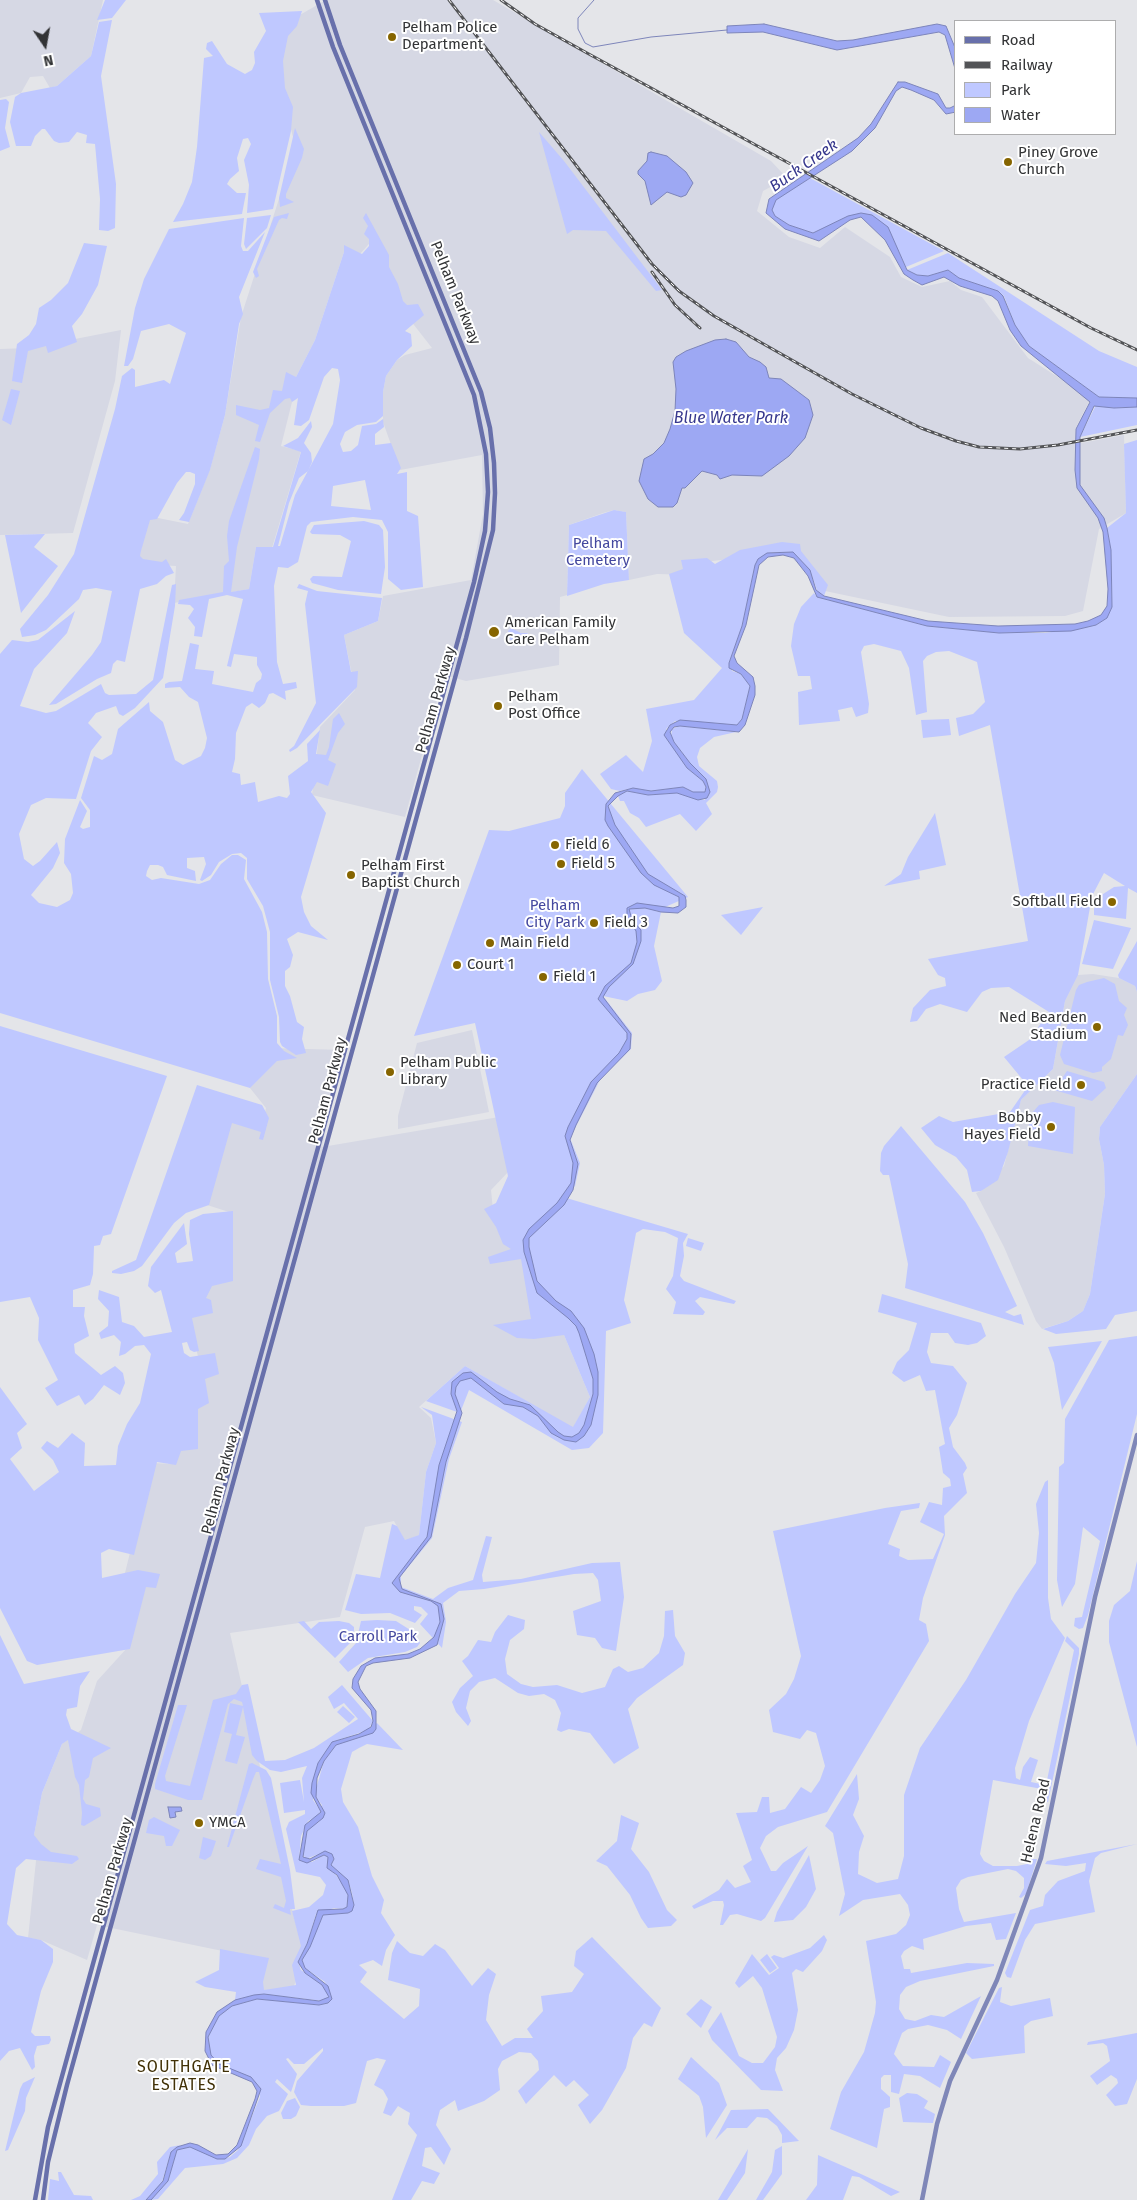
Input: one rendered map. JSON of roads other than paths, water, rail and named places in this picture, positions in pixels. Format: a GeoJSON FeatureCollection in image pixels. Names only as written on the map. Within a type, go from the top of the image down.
{"type":"FeatureCollection","features":[{"type":"Feature","properties":{"kind":"main road"},"geometry":{"type":"LineString","coordinates":[[318,2],[325,1]]}},
{"type":"Feature","properties":{"kind":"main road","name":"Pelham Parkway"},"geometry":{"type":"LineString","coordinates":[[43,2200],[54,2133],[454,683],[481,584],[493,530],[496,482],[492,440],[475,376],[352,75],[325,1]]}},
{"type":"Feature","properties":{"kind":"main road","name":"Pelham Parkway"},"geometry":{"type":"LineString","coordinates":[[35,2200],[45,2137],[447,681],[474,582],[485,531],[488,484],[484,441],[478,410],[455,344],[344,75],[318,2]]}},
{"type":"Feature","properties":{"kind":"main road"},"geometry":{"type":"LineString","coordinates":[[344,75],[352,75]]}},
{"type":"Feature","properties":{"kind":"main road"},"geometry":{"type":"LineString","coordinates":[[361,116],[369,114]]}},
{"type":"Feature","properties":{"kind":"main road"},"geometry":{"type":"LineString","coordinates":[[391,189],[397,186]]}},
{"type":"Feature","properties":{"kind":"main road"},"geometry":{"type":"LineString","coordinates":[[424,270],[432,268]]}},
{"type":"Feature","properties":{"kind":"main road"},"geometry":{"type":"LineString","coordinates":[[441,311],[448,308]]}},
{"type":"Feature","properties":{"kind":"main road"},"geometry":{"type":"LineString","coordinates":[[455,344],[462,342]]}},
{"type":"Feature","properties":{"kind":"main road"},"geometry":{"type":"LineString","coordinates":[[467,376],[475,376]]}},
{"type":"Feature","properties":{"kind":"main road"},"geometry":{"type":"LineString","coordinates":[[484,441],[492,440]]}},
{"type":"Feature","properties":{"kind":"main road"},"geometry":{"type":"LineString","coordinates":[[485,531],[493,530]]}},
{"type":"Feature","properties":{"kind":"main road"},"geometry":{"type":"LineString","coordinates":[[474,582],[481,584]]}},
{"type":"Feature","properties":{"kind":"main road"},"geometry":{"type":"LineString","coordinates":[[454,654],[461,657]]}},
{"type":"Feature","properties":{"kind":"main road"},"geometry":{"type":"LineString","coordinates":[[447,681],[454,683]]}},
{"type":"Feature","properties":{"kind":"main road"},"geometry":{"type":"LineString","coordinates":[[434,726],[441,727]]}},
{"type":"Feature","properties":{"kind":"main road"},"geometry":{"type":"LineString","coordinates":[[410,812],[417,814]]}},
{"type":"Feature","properties":{"kind":"main road"},"geometry":{"type":"LineString","coordinates":[[398,854],[406,854]]}},
{"type":"Feature","properties":{"kind":"main road"},"geometry":{"type":"LineString","coordinates":[[388,893],[395,895]]}},
{"type":"Feature","properties":{"kind":"main road"},"geometry":{"type":"LineString","coordinates":[[370,957],[378,959]]}},
{"type":"Feature","properties":{"kind":"main road"},"geometry":{"type":"LineString","coordinates":[[355,1013],[361,1018]]}},
{"type":"Feature","properties":{"kind":"main road"},"geometry":{"type":"LineString","coordinates":[[344,1050],[352,1050]]}},
{"type":"Feature","properties":{"kind":"main road"},"geometry":{"type":"LineString","coordinates":[[319,1143],[327,1143]]}},
{"type":"Feature","properties":{"kind":"main road"},"geometry":{"type":"LineString","coordinates":[[302,1206],[311,1200]]}},
{"type":"Feature","properties":{"kind":"main road"},"geometry":{"type":"LineString","coordinates":[[295,1229],[302,1231]]}},
{"type":"Feature","properties":{"kind":"main road"},"geometry":{"type":"LineString","coordinates":[[285,1267],[292,1269]]}},
{"type":"Feature","properties":{"kind":"main road"},"geometry":{"type":"LineString","coordinates":[[274,1305],[282,1307]]}},
{"type":"Feature","properties":{"kind":"main road"},"geometry":{"type":"LineString","coordinates":[[246,1406],[254,1406]]}},
{"type":"Feature","properties":{"kind":"main road","name":"Helena Road"},"geometry":{"type":"LineString","coordinates":[[922,2200],[939,2119],[950,2081],[997,1980],[1041,1858],[1095,1597],[1137,1435]]}},
{"type":"Feature","properties":{"kind":"main road"},"geometry":{"type":"LineString","coordinates":[[236,1444],[243,1446]]}},
{"type":"Feature","properties":{"kind":"main road"},"geometry":{"type":"LineString","coordinates":[[215,1519],[222,1521]]}},
{"type":"Feature","properties":{"kind":"main road"},"geometry":{"type":"LineString","coordinates":[[210,1538],[217,1540]]}},
{"type":"Feature","properties":{"kind":"main road"},"geometry":{"type":"LineString","coordinates":[[189,1612],[197,1614]]}},
{"type":"Feature","properties":{"kind":"main road"},"geometry":{"type":"LineString","coordinates":[[178,1652],[186,1654]]}},
{"type":"Feature","properties":{"kind":"main road"},"geometry":{"type":"LineString","coordinates":[[166,1696],[174,1698]]}},
{"type":"Feature","properties":{"kind":"main road"},"geometry":{"type":"LineString","coordinates":[[140,1793],[148,1793]]}},
{"type":"Feature","properties":{"kind":"main road"},"geometry":{"type":"LineString","coordinates":[[123,1854],[130,1857]]}},
{"type":"Feature","properties":{"kind":"main road"},"geometry":{"type":"LineString","coordinates":[[111,1895],[119,1897]]}},
{"type":"Feature","properties":{"kind":"main road"},"geometry":{"type":"LineString","coordinates":[[106,1916],[113,1919]]}},
{"type":"Feature","properties":{"kind":"main road"},"geometry":{"type":"LineString","coordinates":[[84,1995],[91,1997]]}},
{"type":"Feature","properties":{"kind":"water"},"geometry":{"type":"Polygon","coordinates":[[[764,24],[837,41],[853,40],[937,24],[946,26],[954,45],[954,65],[945,35],[939,32],[837,50],[763,32],[727,33],[727,26],[764,24]]]}},
{"type":"Feature","properties":{"kind":"water"},"geometry":{"type":"Polygon","coordinates":[[[898,82],[905,82],[938,94],[946,108],[954,106],[954,112],[946,114],[934,100],[902,87],[896,91],[875,128],[852,151],[776,200],[772,210],[775,216],[789,225],[813,233],[848,216],[861,213],[872,215],[888,227],[907,270],[917,275],[928,276],[948,270],[959,278],[998,291],[1003,296],[1015,325],[1029,346],[1099,397],[1137,398],[1137,407],[1114,408],[1094,406],[1080,437],[1080,485],[1104,518],[1107,528],[1111,550],[1112,607],[1107,618],[1096,625],[1071,631],[999,633],[927,626],[817,597],[808,576],[794,558],[783,555],[768,557],[759,565],[746,625],[734,656],[737,663],[753,677],[755,686],[755,695],[745,725],[739,732],[680,726],[674,727],[670,732],[674,742],[690,763],[706,779],[710,792],[707,798],[698,800],[677,793],[648,795],[627,791],[618,796],[608,806],[615,825],[648,874],[685,896],[686,907],[678,913],[661,912],[645,908],[629,909],[632,920],[641,930],[641,941],[633,964],[609,987],[603,997],[631,1034],[630,1049],[597,1083],[576,1125],[570,1140],[578,1164],[573,1190],[564,1205],[529,1238],[529,1247],[537,1281],[556,1301],[571,1311],[584,1328],[594,1354],[598,1372],[598,1395],[591,1425],[584,1436],[576,1442],[564,1440],[551,1433],[538,1416],[523,1407],[504,1404],[471,1378],[460,1381],[456,1387],[455,1394],[462,1413],[446,1462],[431,1537],[399,1578],[402,1589],[441,1604],[444,1619],[437,1645],[410,1658],[373,1663],[366,1666],[358,1682],[360,1689],[376,1711],[376,1729],[373,1733],[336,1745],[324,1761],[317,1778],[316,1797],[325,1813],[323,1818],[307,1831],[303,1857],[310,1859],[325,1851],[332,1854],[334,1859],[331,1865],[348,1880],[354,1905],[352,1911],[348,1913],[323,1915],[310,1947],[302,1960],[305,1968],[328,1986],[332,1999],[328,2003],[319,2005],[257,1999],[232,2006],[219,2016],[208,2037],[211,2055],[219,2064],[251,2077],[261,2089],[241,2146],[225,2159],[217,2159],[190,2147],[177,2150],[168,2181],[151,2200],[146,2200],[163,2181],[171,2152],[177,2147],[190,2143],[198,2145],[216,2155],[228,2154],[237,2145],[255,2099],[257,2091],[252,2082],[212,2065],[205,2051],[206,2032],[217,2012],[235,2000],[254,1995],[264,1994],[319,2001],[329,1997],[322,1985],[305,1973],[298,1962],[307,1944],[318,1910],[343,1909],[347,1907],[348,1895],[337,1875],[327,1868],[328,1857],[324,1855],[307,1863],[299,1860],[305,1825],[321,1812],[311,1793],[312,1783],[318,1763],[332,1742],[359,1734],[371,1727],[373,1721],[371,1710],[352,1688],[353,1679],[361,1666],[375,1658],[408,1654],[420,1649],[434,1637],[440,1622],[438,1606],[431,1601],[400,1592],[392,1583],[427,1537],[439,1465],[457,1411],[451,1394],[452,1382],[463,1373],[471,1372],[497,1392],[510,1399],[530,1405],[564,1436],[572,1437],[579,1433],[584,1425],[593,1394],[593,1379],[579,1333],[576,1326],[568,1318],[537,1293],[524,1252],[523,1240],[529,1229],[557,1203],[571,1183],[573,1163],[565,1136],[568,1127],[591,1082],[619,1053],[627,1039],[627,1033],[598,999],[605,986],[631,963],[637,942],[636,931],[627,917],[627,908],[637,903],[673,908],[679,906],[679,897],[654,885],[641,873],[608,826],[605,820],[606,804],[615,793],[633,788],[651,791],[683,787],[693,792],[705,792],[706,787],[703,781],[687,768],[664,735],[670,725],[680,720],[737,725],[742,719],[750,686],[741,674],[729,668],[729,663],[742,626],[755,565],[758,559],[767,553],[793,552],[810,570],[816,590],[824,596],[928,621],[998,626],[1075,624],[1101,615],[1107,606],[1108,589],[1103,532],[1098,518],[1077,488],[1075,470],[1076,429],[1090,402],[1021,346],[1010,330],[998,301],[992,296],[960,286],[944,277],[922,285],[913,280],[904,274],[885,240],[861,217],[850,220],[819,241],[785,229],[766,213],[769,199],[858,138],[871,124],[898,82]]]}},
{"type":"Feature","properties":{"kind":"water"},"geometry":{"type":"Polygon","coordinates":[[[648,153],[667,156],[686,172],[693,183],[686,195],[681,197],[667,192],[651,205],[645,181],[638,174],[638,171],[647,161],[648,153]]]}},
{"type":"Feature","properties":{"kind":"water","name":"Blue Water Park"},"geometry":{"type":"Polygon","coordinates":[[[726,339],[736,342],[749,357],[766,367],[769,378],[781,379],[809,400],[813,415],[805,438],[789,456],[762,476],[732,475],[720,479],[717,475],[702,471],[685,488],[682,488],[677,503],[673,507],[658,507],[648,499],[639,481],[644,459],[653,454],[664,443],[670,429],[675,411],[676,389],[673,362],[676,357],[686,351],[715,340],[726,339]]]}},
{"type":"Feature","properties":{"kind":"water"},"geometry":{"type":"Polygon","coordinates":[[[168,1807],[181,1807],[182,1811],[175,1812],[176,1817],[170,1818],[168,1807]]]}},
{"type":"Feature","properties":{"kind":"waterway","name":"Buck Creek"},"geometry":{"type":"LineString","coordinates":[[594,0],[578,18],[578,29],[585,43],[593,47],[651,37],[727,30]]}},
{"type":"Feature","properties":{"kind":"railway"},"geometry":{"type":"LineString","coordinates":[[449,0],[652,264],[679,291],[714,316],[852,394],[921,428],[956,441],[979,447],[1020,449],[1058,445],[1137,430]]}},
{"type":"Feature","properties":{"kind":"railway"},"geometry":{"type":"LineString","coordinates":[[501,0],[535,24],[587,53],[1091,328],[1137,350]]}},
{"type":"Feature","properties":{"kind":"railway"},"geometry":{"type":"LineString","coordinates":[[652,272],[675,305],[700,328]]}},
{"type":"Feature","properties":{"kind":"place","name":"Pelham Police Department"},"geometry":{"type":"Point","coordinates":[392,37]}},
{"type":"Feature","properties":{"kind":"place","name":"Piney Grove Church"},"geometry":{"type":"Point","coordinates":[1008,162]}},
{"type":"Feature","properties":{"kind":"place","name":"American Family Care Pelham"},"geometry":{"type":"Point","coordinates":[494,632]}},
{"type":"Feature","properties":{"kind":"place","name":"Pelham Post Office"},"geometry":{"type":"Point","coordinates":[498,706]}},
{"type":"Feature","properties":{"kind":"place","name":"Field 6"},"geometry":{"type":"Point","coordinates":[555,845]}},
{"type":"Feature","properties":{"kind":"place","name":"Field 5"},"geometry":{"type":"Point","coordinates":[561,864]}},
{"type":"Feature","properties":{"kind":"place","name":"Pelham First Baptist Church"},"geometry":{"type":"Point","coordinates":[351,875]}},
{"type":"Feature","properties":{"kind":"place","name":"Softball Field"},"geometry":{"type":"Point","coordinates":[1112,902]}},
{"type":"Feature","properties":{"kind":"place","name":"Field 3"},"geometry":{"type":"Point","coordinates":[594,923]}},
{"type":"Feature","properties":{"kind":"place","name":"Main Field"},"geometry":{"type":"Point","coordinates":[490,943]}},
{"type":"Feature","properties":{"kind":"place","name":"Court 1"},"geometry":{"type":"Point","coordinates":[457,965]}},
{"type":"Feature","properties":{"kind":"place","name":"Field 1"},"geometry":{"type":"Point","coordinates":[543,977]}},
{"type":"Feature","properties":{"kind":"place","name":"Ned Bearden Stadium"},"geometry":{"type":"Point","coordinates":[1097,1027]}},
{"type":"Feature","properties":{"kind":"place","name":"Pelham Public Library"},"geometry":{"type":"Point","coordinates":[390,1072]}},
{"type":"Feature","properties":{"kind":"place","name":"Practice Field"},"geometry":{"type":"Point","coordinates":[1081,1085]}},
{"type":"Feature","properties":{"kind":"place","name":"Bobby Hayes Field"},"geometry":{"type":"Point","coordinates":[1051,1127]}},
{"type":"Feature","properties":{"kind":"place","name":"YMCA"},"geometry":{"type":"Point","coordinates":[199,1823]}},
{"type":"Feature","properties":{"kind":"district","name":"SOUTHGATE ESTATES"},"geometry":{"type":"Point","coordinates":[184,2077]}},
{"type":"Feature","properties":{"kind":"park label","name":"Pelham Cemetery"},"geometry":{"type":"Point","coordinates":[598,552]}},
{"type":"Feature","properties":{"kind":"park label","name":"Pelham City Park"},"geometry":{"type":"Point","coordinates":[555,914]}},
{"type":"Feature","properties":{"kind":"park label","name":"Carroll Park"},"geometry":{"type":"Point","coordinates":[378,1637]}}]}
